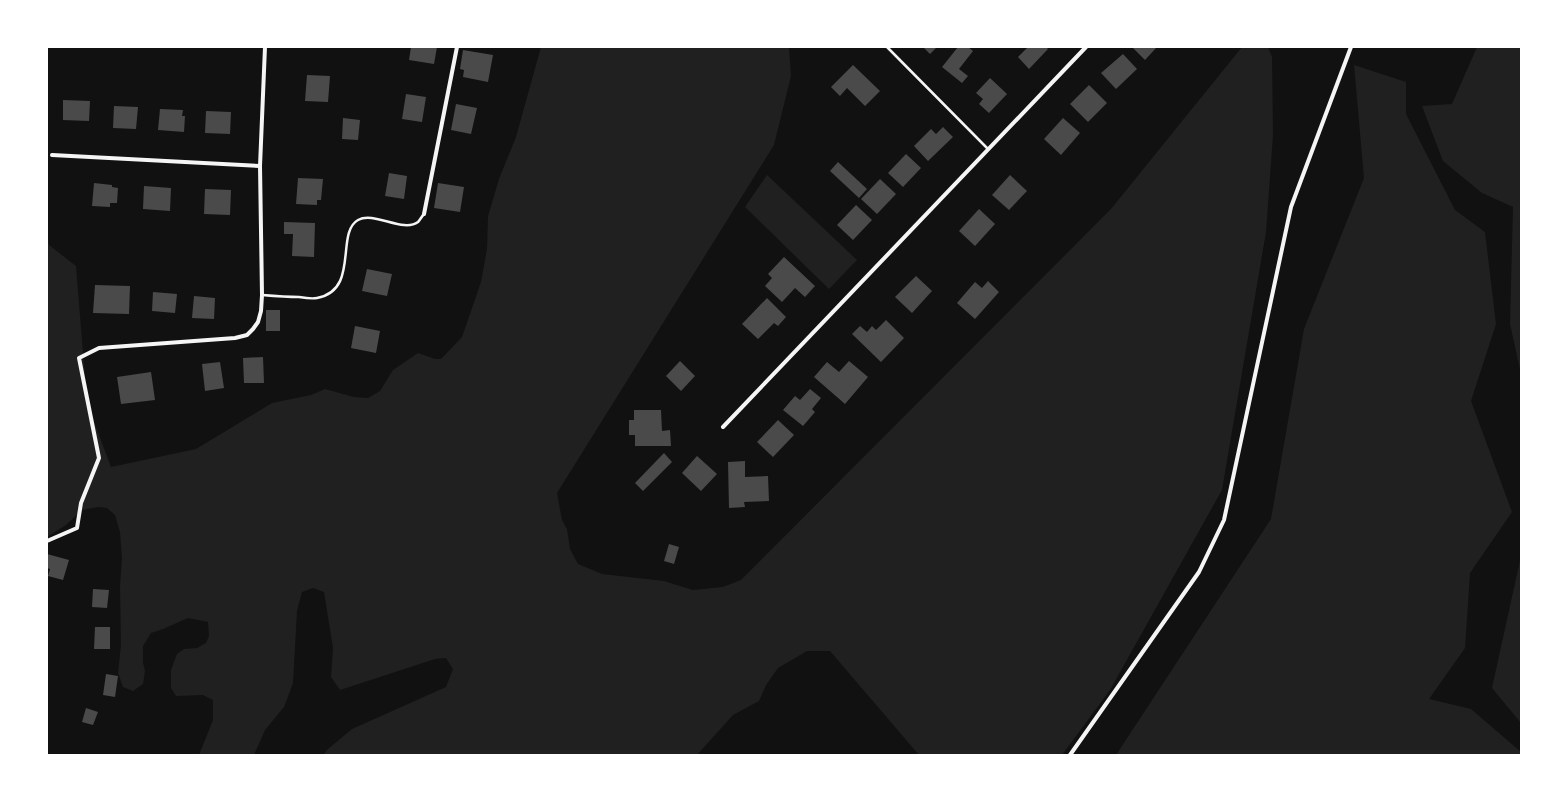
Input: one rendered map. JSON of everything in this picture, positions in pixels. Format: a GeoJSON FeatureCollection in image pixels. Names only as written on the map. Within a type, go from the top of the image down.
{"type":"FeatureCollection","features":[{"type":"Feature","properties":{"kind":"street"},"geometry":{"type":"LineString","coordinates":[[47,541],[77,528],[81,503],[100,458],[79,358],[99,348],[235,338],[247,335],[258,322],[262,295],[260,166],[265,47]]}},
{"type":"Feature","properties":{"kind":"street"},"geometry":{"type":"LineString","coordinates":[[424,214],[457,47]]}},
{"type":"Feature","properties":{"kind":"street"},"geometry":{"type":"LineString","coordinates":[[723,427],[1086,47]]}},
{"type":"Feature","properties":{"kind":"street"},"geometry":{"type":"LineString","coordinates":[[1070,755],[1199,572],[1224,520],[1291,207],[1351,47]]}},
{"type":"Feature","properties":{"kind":"street"},"geometry":{"type":"LineString","coordinates":[[52,156],[260,166]]}},
{"type":"Feature","properties":{"kind":"lane"},"geometry":{"type":"LineString","coordinates":[[887,47],[989,150]]}},
{"type":"Feature","properties":{"kind":"lane"},"geometry":{"type":"LineString","coordinates":[[262,295],[316,298],[326,295],[333,291],[344,270],[352,225],[357,221],[367,218],[412,225],[424,214]]}},
{"type":"Feature","properties":{"kind":"shaded area"},"geometry":{"type":"Polygon","coordinates":[[[541,47],[789,48],[791,76],[774,145],[557,493],[562,520],[567,529],[570,549],[578,564],[602,574],[664,581],[693,590],[723,587],[741,580],[1111,209],[1242,47],[1268,47],[1272,57],[1273,135],[1266,232],[1222,490],[1110,690],[1062,755],[919,755],[830,651],[807,651],[778,668],[766,685],[759,701],[733,715],[697,755],[323,755],[352,729],[446,687],[453,669],[446,658],[435,659],[340,690],[331,677],[333,648],[324,592],[313,588],[302,592],[297,611],[293,683],[284,707],[265,730],[254,755],[199,755],[213,720],[213,700],[203,695],[176,696],[171,688],[171,670],[177,654],[184,649],[197,648],[206,643],[209,636],[208,622],[188,618],[151,633],[143,646],[143,663],[145,671],[143,684],[133,691],[123,687],[118,673],[121,645],[120,586],[122,559],[120,532],[115,515],[107,508],[98,507],[82,510],[66,525],[47,537],[47,230],[49,245],[76,266],[87,403],[111,467],[196,449],[272,403],[311,395],[325,389],[354,397],[368,398],[380,391],[393,370],[418,353],[435,359],[441,359],[462,337],[481,282],[487,249],[488,216],[499,179],[516,137],[541,47]]]}},
{"type":"Feature","properties":{"kind":"shaded area"},"geometry":{"type":"Polygon","coordinates":[[[1477,47],[1521,47],[1521,374],[1510,324],[1513,207],[1482,193],[1443,161],[1422,106],[1452,104],[1477,47]]]}},
{"type":"Feature","properties":{"kind":"shaded area"},"geometry":{"type":"Polygon","coordinates":[[[1354,65],[1406,82],[1406,114],[1455,210],[1485,232],[1496,324],[1471,401],[1512,512],[1470,573],[1465,648],[1429,699],[1471,709],[1521,752],[1521,755],[1116,755],[1271,519],[1304,329],[1364,178],[1354,65]]]}},
{"type":"Feature","properties":{"kind":"shaded area"},"geometry":{"type":"Polygon","coordinates":[[[767,175],[857,260],[829,289],[745,207],[767,175]]]}},
{"type":"Feature","properties":{"kind":"shaded area"},"geometry":{"type":"Polygon","coordinates":[[[1521,556],[1521,723],[1492,688],[1521,556]]]}},
{"type":"Feature","properties":{"kind":"building"},"geometry":{"type":"Polygon","coordinates":[[[411,47],[437,47],[434,64],[409,60],[411,47]]]}},
{"type":"Feature","properties":{"kind":"building"},"geometry":{"type":"Polygon","coordinates":[[[923,47],[937,47],[930,54],[923,47]]]}},
{"type":"Feature","properties":{"kind":"building"},"geometry":{"type":"Polygon","coordinates":[[[958,47],[968,47],[973,51],[959,69],[968,76],[962,83],[942,67],[958,47]]]}},
{"type":"Feature","properties":{"kind":"building"},"geometry":{"type":"Polygon","coordinates":[[[1028,47],[1046,47],[1048,49],[1029,69],[1018,57],[1028,47]]]}},
{"type":"Feature","properties":{"kind":"building"},"geometry":{"type":"Polygon","coordinates":[[[1132,47],[1157,47],[1145,60],[1132,47]]]}},
{"type":"Feature","properties":{"kind":"building"},"geometry":{"type":"Polygon","coordinates":[[[463,50],[493,55],[488,82],[463,77],[464,70],[460,69],[463,50]]]}},
{"type":"Feature","properties":{"kind":"building"},"geometry":{"type":"Polygon","coordinates":[[[1123,54],[1137,69],[1116,89],[1101,73],[1123,54]]]}},
{"type":"Feature","properties":{"kind":"building"},"geometry":{"type":"Polygon","coordinates":[[[853,65],[880,91],[865,106],[847,88],[840,96],[831,87],[853,65]]]}},
{"type":"Feature","properties":{"kind":"building"},"geometry":{"type":"Polygon","coordinates":[[[307,75],[330,76],[328,102],[305,101],[307,75]]]}},
{"type":"Feature","properties":{"kind":"building"},"geometry":{"type":"Polygon","coordinates":[[[990,78],[1007,94],[989,113],[979,104],[983,99],[976,93],[990,78]]]}},
{"type":"Feature","properties":{"kind":"building"},"geometry":{"type":"Polygon","coordinates":[[[1089,85],[1107,103],[1088,122],[1070,104],[1089,85]]]}},
{"type":"Feature","properties":{"kind":"building"},"geometry":{"type":"Polygon","coordinates":[[[406,94],[426,97],[422,122],[402,119],[406,94]]]}},
{"type":"Feature","properties":{"kind":"building"},"geometry":{"type":"Polygon","coordinates":[[[63,100],[90,101],[89,121],[63,120],[63,100]]]}},
{"type":"Feature","properties":{"kind":"building"},"geometry":{"type":"Polygon","coordinates":[[[456,104],[477,108],[471,134],[451,130],[456,104]]]}},
{"type":"Feature","properties":{"kind":"building"},"geometry":{"type":"Polygon","coordinates":[[[114,106],[138,107],[136,129],[113,128],[114,106]]]}},
{"type":"Feature","properties":{"kind":"building"},"geometry":{"type":"Polygon","coordinates":[[[160,109],[183,110],[182,116],[185,116],[184,132],[158,130],[160,109]]]}},
{"type":"Feature","properties":{"kind":"building"},"geometry":{"type":"Polygon","coordinates":[[[206,111],[231,112],[230,134],[205,133],[206,111]]]}},
{"type":"Feature","properties":{"kind":"building"},"geometry":{"type":"Polygon","coordinates":[[[343,118],[360,120],[358,140],[342,139],[343,118]]]}},
{"type":"Feature","properties":{"kind":"building"},"geometry":{"type":"Polygon","coordinates":[[[1063,118],[1080,133],[1061,155],[1044,139],[1063,118]]]}},
{"type":"Feature","properties":{"kind":"building"},"geometry":{"type":"Polygon","coordinates":[[[943,127],[953,137],[928,161],[914,146],[931,129],[936,134],[943,127]]]}},
{"type":"Feature","properties":{"kind":"building"},"geometry":{"type":"Polygon","coordinates":[[[906,154],[921,168],[903,187],[888,173],[906,154]]]}},
{"type":"Feature","properties":{"kind":"building"},"geometry":{"type":"Polygon","coordinates":[[[838,162],[867,189],[859,198],[830,171],[838,162]]]}},
{"type":"Feature","properties":{"kind":"building"},"geometry":{"type":"Polygon","coordinates":[[[389,173],[407,176],[404,199],[385,196],[389,173]]]}},
{"type":"Feature","properties":{"kind":"building"},"geometry":{"type":"Polygon","coordinates":[[[1010,175],[1027,191],[1009,210],[992,195],[1010,175]]]}},
{"type":"Feature","properties":{"kind":"building"},"geometry":{"type":"Polygon","coordinates":[[[298,178],[323,179],[321,200],[317,200],[317,205],[296,204],[298,178]]]}},
{"type":"Feature","properties":{"kind":"building"},"geometry":{"type":"Polygon","coordinates":[[[880,179],[896,194],[877,214],[861,199],[880,179]]]}},
{"type":"Feature","properties":{"kind":"building"},"geometry":{"type":"Polygon","coordinates":[[[94,183],[112,185],[112,187],[118,188],[117,203],[110,203],[110,207],[92,206],[94,183]]]}},
{"type":"Feature","properties":{"kind":"building"},"geometry":{"type":"Polygon","coordinates":[[[438,183],[464,187],[460,212],[434,208],[438,183]]]}},
{"type":"Feature","properties":{"kind":"building"},"geometry":{"type":"Polygon","coordinates":[[[144,186],[171,188],[170,211],[143,209],[144,186]]]}},
{"type":"Feature","properties":{"kind":"building"},"geometry":{"type":"Polygon","coordinates":[[[205,189],[231,190],[230,215],[204,214],[205,189]]]}},
{"type":"Feature","properties":{"kind":"building"},"geometry":{"type":"Polygon","coordinates":[[[856,205],[872,220],[853,240],[837,225],[856,205]]]}},
{"type":"Feature","properties":{"kind":"building"},"geometry":{"type":"Polygon","coordinates":[[[979,209],[995,224],[975,246],[959,231],[979,209]]]}},
{"type":"Feature","properties":{"kind":"building"},"geometry":{"type":"Polygon","coordinates":[[[284,222],[315,223],[314,257],[292,256],[293,234],[284,234],[284,222]]]}},
{"type":"Feature","properties":{"kind":"building"},"geometry":{"type":"Polygon","coordinates":[[[784,257],[815,286],[805,297],[795,288],[782,302],[765,286],[772,278],[768,274],[784,257]]]}},
{"type":"Feature","properties":{"kind":"building"},"geometry":{"type":"Polygon","coordinates":[[[367,269],[392,274],[387,296],[362,291],[367,269]]]}},
{"type":"Feature","properties":{"kind":"building"},"geometry":{"type":"Polygon","coordinates":[[[916,276],[932,291],[912,313],[895,297],[916,276]]]}},
{"type":"Feature","properties":{"kind":"building"},"geometry":{"type":"Polygon","coordinates":[[[988,281],[999,292],[975,319],[957,303],[975,282],[982,288],[988,281]]]}},
{"type":"Feature","properties":{"kind":"building"},"geometry":{"type":"Polygon","coordinates":[[[95,285],[130,286],[129,314],[93,313],[95,285]]]}},
{"type":"Feature","properties":{"kind":"building"},"geometry":{"type":"Polygon","coordinates":[[[153,292],[177,294],[175,313],[152,311],[153,292]]]}},
{"type":"Feature","properties":{"kind":"building"},"geometry":{"type":"Polygon","coordinates":[[[194,296],[215,298],[214,319],[192,318],[194,296]]]}},
{"type":"Feature","properties":{"kind":"building"},"geometry":{"type":"Polygon","coordinates":[[[767,298],[786,317],[778,326],[774,323],[758,339],[742,324],[767,298]]]}},
{"type":"Feature","properties":{"kind":"building"},"geometry":{"type":"Polygon","coordinates":[[[266,310],[280,310],[280,331],[266,331],[266,310]]]}},
{"type":"Feature","properties":{"kind":"building"},"geometry":{"type":"Polygon","coordinates":[[[886,320],[904,338],[881,362],[852,334],[860,326],[867,332],[872,326],[876,330],[886,320]]]}},
{"type":"Feature","properties":{"kind":"building"},"geometry":{"type":"Polygon","coordinates":[[[355,326],[380,331],[376,353],[351,348],[355,326]]]}},
{"type":"Feature","properties":{"kind":"building"},"geometry":{"type":"Polygon","coordinates":[[[263,357],[264,383],[244,383],[243,358],[263,357]]]}},
{"type":"Feature","properties":{"kind":"building"},"geometry":{"type":"Polygon","coordinates":[[[680,361],[695,376],[681,391],[666,376],[680,361]]]}},
{"type":"Feature","properties":{"kind":"building"},"geometry":{"type":"Polygon","coordinates":[[[849,361],[868,377],[845,404],[814,377],[827,362],[839,372],[849,361]]]}},
{"type":"Feature","properties":{"kind":"building"},"geometry":{"type":"Polygon","coordinates":[[[220,362],[224,388],[205,391],[202,364],[220,362]]]}},
{"type":"Feature","properties":{"kind":"building"},"geometry":{"type":"Polygon","coordinates":[[[151,372],[155,400],[121,404],[117,377],[151,372]]]}},
{"type":"Feature","properties":{"kind":"building"},"geometry":{"type":"Polygon","coordinates":[[[810,389],[821,398],[812,409],[815,412],[803,426],[783,410],[795,396],[800,400],[810,389]]]}},
{"type":"Feature","properties":{"kind":"building"},"geometry":{"type":"Polygon","coordinates":[[[634,410],[661,410],[662,431],[670,430],[671,446],[635,446],[635,435],[629,435],[629,420],[634,420],[634,410]]]}},
{"type":"Feature","properties":{"kind":"building"},"geometry":{"type":"Polygon","coordinates":[[[778,420],[794,435],[773,457],[757,442],[778,420]]]}},
{"type":"Feature","properties":{"kind":"building"},"geometry":{"type":"Polygon","coordinates":[[[664,453],[672,462],[643,491],[635,483],[664,453]]]}},
{"type":"Feature","properties":{"kind":"building"},"geometry":{"type":"Polygon","coordinates":[[[697,456],[717,474],[701,491],[682,473],[697,456]]]}},
{"type":"Feature","properties":{"kind":"building"},"geometry":{"type":"Polygon","coordinates":[[[745,461],[745,477],[768,476],[769,501],[744,502],[745,507],[729,508],[728,462],[745,461]]]}},
{"type":"Feature","properties":{"kind":"building"},"geometry":{"type":"Polygon","coordinates":[[[669,544],[679,547],[674,564],[664,561],[669,544]]]}},
{"type":"Feature","properties":{"kind":"building"},"geometry":{"type":"Polygon","coordinates":[[[47,554],[69,560],[63,580],[48,576],[50,569],[47,568],[47,554]]]}},
{"type":"Feature","properties":{"kind":"building"},"geometry":{"type":"Polygon","coordinates":[[[93,589],[109,590],[107,608],[92,607],[93,589]]]}},
{"type":"Feature","properties":{"kind":"building"},"geometry":{"type":"Polygon","coordinates":[[[95,627],[110,627],[110,649],[94,649],[95,627]]]}},
{"type":"Feature","properties":{"kind":"building"},"geometry":{"type":"Polygon","coordinates":[[[106,674],[118,676],[115,697],[103,695],[106,674]]]}},
{"type":"Feature","properties":{"kind":"building"},"geometry":{"type":"Polygon","coordinates":[[[86,708],[98,712],[93,725],[82,722],[86,708]]]}}]}
